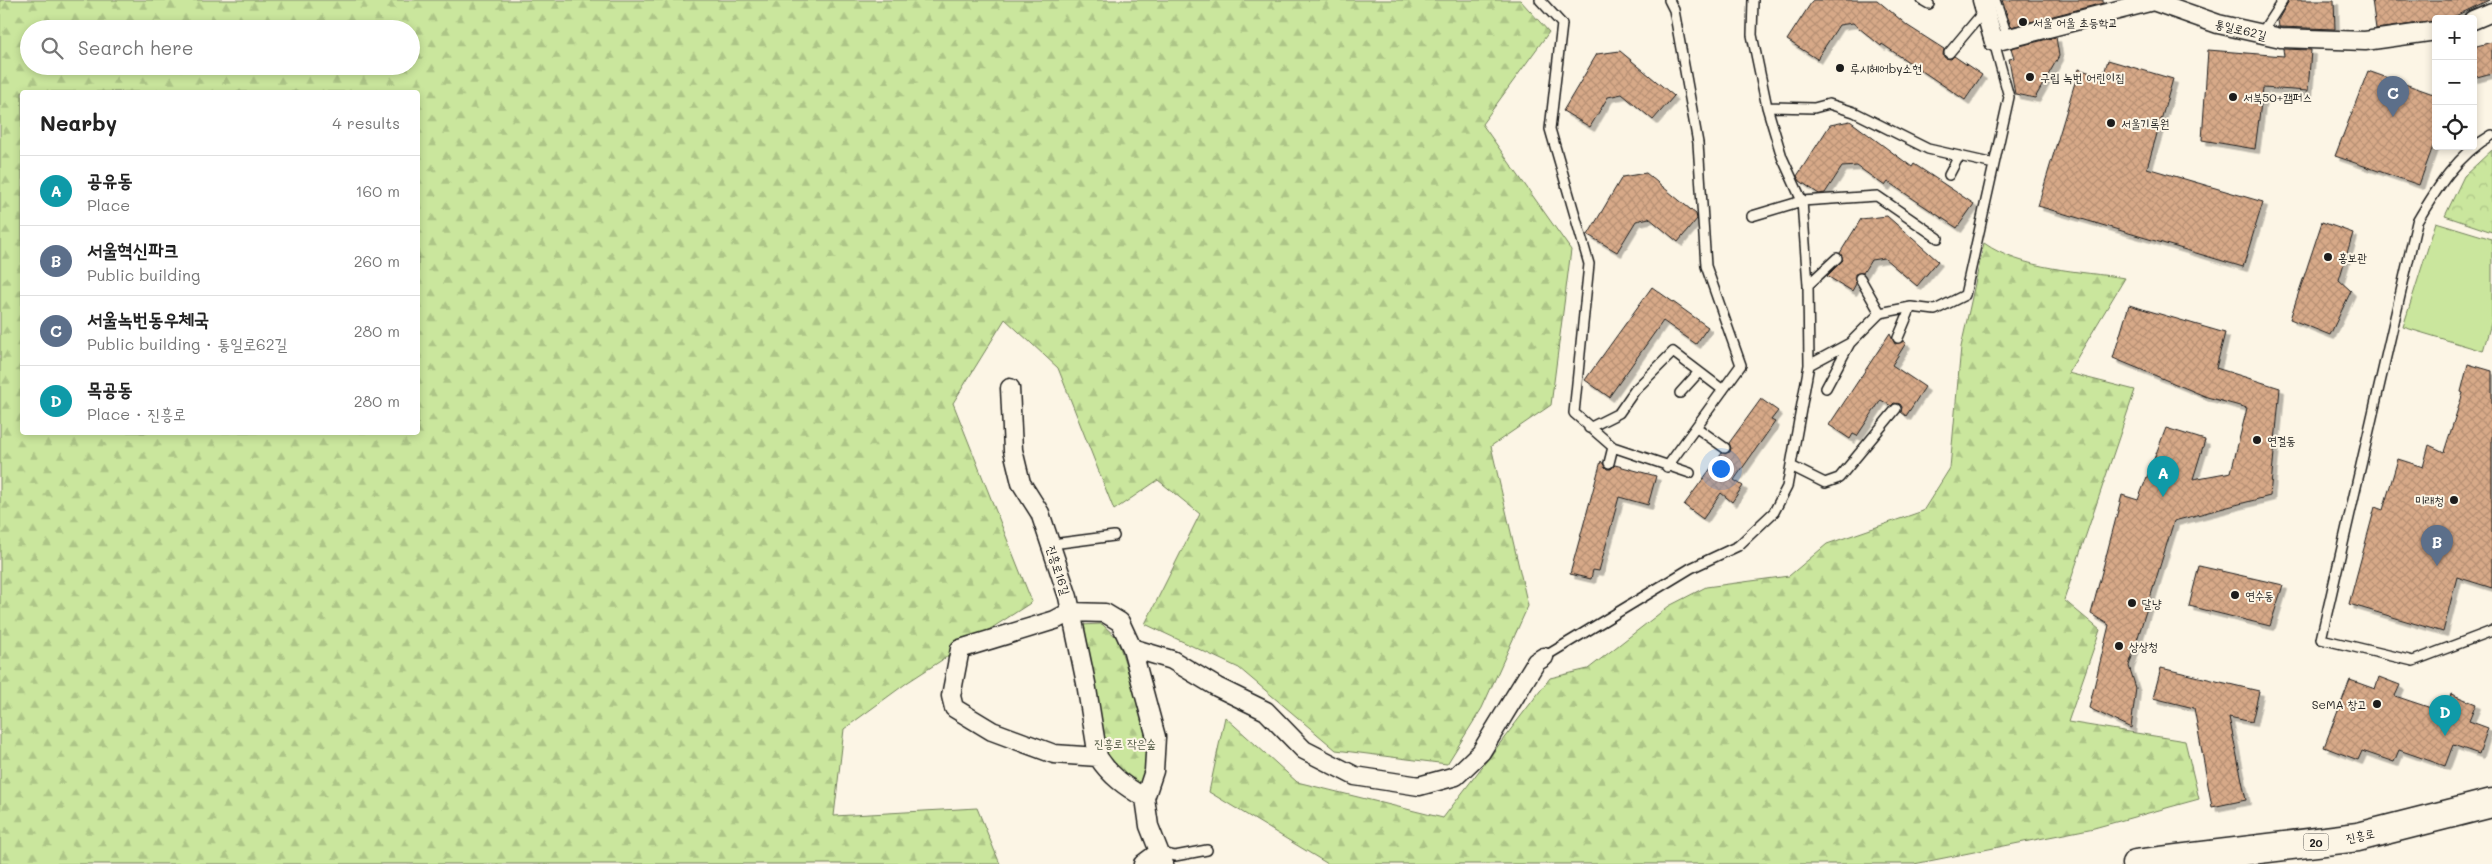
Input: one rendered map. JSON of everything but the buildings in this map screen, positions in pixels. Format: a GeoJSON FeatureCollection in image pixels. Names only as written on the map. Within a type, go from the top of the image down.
{"type":"FeatureCollection","features":[{"type":"Feature","properties":{"kind":"main road","name":"진흥로"},"geometry":{"type":"LineString","coordinates":[[2136,864],[2358,837],[2492,803]]}},
{"type":"Feature","properties":{"kind":"street","name":"통일로62길"},"geometry":{"type":"LineString","coordinates":[[2001,40],[2153,1],[2218,24],[2281,38],[2365,41],[2432,32]]}},
{"type":"Feature","properties":{"kind":"street"},"geometry":{"type":"LineString","coordinates":[[1987,3],[2001,40]]}},
{"type":"Feature","properties":{"kind":"street"},"geometry":{"type":"LineString","coordinates":[[2477,18],[2492,12]]}},
{"type":"Feature","properties":{"kind":"street","name":"진흥로16길"},"geometry":{"type":"LineString","coordinates":[[1010,388],[1013,450],[1021,482],[1040,513],[1052,544],[1086,683],[1098,757],[1107,771],[1126,787],[1145,798]]}},
{"type":"Feature","properties":{"kind":"street"},"geometry":{"type":"LineString","coordinates":[[1098,757],[1054,754],[992,731],[954,708],[950,696],[960,649],[1055,620],[1070,612],[1105,613],[1120,622],[1132,648],[1156,737],[1154,771],[1145,798],[1149,826],[1162,858],[1143,864]]}},
{"type":"Feature","properties":{"kind":"street"},"geometry":{"type":"LineString","coordinates":[[1132,648],[1172,660],[1217,687],[1266,711],[1304,750],[1355,776],[1419,786],[1456,776],[1481,752],[1536,662],[1544,657]]}},
{"type":"Feature","properties":{"kind":"lane"},"geometry":{"type":"LineString","coordinates":[[1540,0],[1562,24],[1550,130],[1589,264],[1574,413],[1613,447],[1690,473]]}},
{"type":"Feature","properties":{"kind":"lane"},"geometry":{"type":"LineString","coordinates":[[1667,466],[1697,428],[1741,365],[1706,266],[1698,143],[1674,10],[1669,0]]}},
{"type":"Feature","properties":{"kind":"lane"},"geometry":{"type":"LineString","coordinates":[[1544,657],[1691,568],[1738,546],[1774,512],[1787,487],[1809,365],[1808,285],[1802,201],[1782,157],[1767,107],[1752,35],[1753,0]]}},
{"type":"Feature","properties":{"kind":"lane"},"geometry":{"type":"LineString","coordinates":[[2261,34],[2283,0]]}},
{"type":"Feature","properties":{"kind":"lane"},"geometry":{"type":"LineString","coordinates":[[1950,53],[1987,3]]}},
{"type":"Feature","properties":{"kind":"lane"},"geometry":{"type":"LineString","coordinates":[[1809,365],[1850,343],[1880,313],[1911,307],[1935,310],[1965,295],[2009,97],[2001,40]]}},
{"type":"Feature","properties":{"kind":"lane"},"geometry":{"type":"LineString","coordinates":[[1767,107],[1814,108],[1829,104],[1854,112],[1928,150],[1994,164]]}},
{"type":"Feature","properties":{"kind":"lane"},"geometry":{"type":"LineString","coordinates":[[2492,135],[2477,143],[2462,156],[2437,188],[2417,222],[2321,639],[2413,661],[2492,632]]}},
{"type":"Feature","properties":{"kind":"lane"},"geometry":{"type":"LineString","coordinates":[[1949,174],[1959,156]]}},
{"type":"Feature","properties":{"kind":"lane"},"geometry":{"type":"LineString","coordinates":[[1752,216],[1802,201],[1877,196],[1938,238]]}},
{"type":"Feature","properties":{"kind":"lane"},"geometry":{"type":"LineString","coordinates":[[1808,285],[1837,258]]}},
{"type":"Feature","properties":{"kind":"lane"},"geometry":{"type":"LineString","coordinates":[[1860,278],[1880,313]]}},
{"type":"Feature","properties":{"kind":"lane"},"geometry":{"type":"LineString","coordinates":[[1898,338],[1911,307]]}},
{"type":"Feature","properties":{"kind":"lane"},"geometry":{"type":"LineString","coordinates":[[1826,388],[1850,343]]}},
{"type":"Feature","properties":{"kind":"lane"},"geometry":{"type":"LineString","coordinates":[[1589,428],[1619,412],[1635,390],[1673,352],[1723,390]]}},
{"type":"Feature","properties":{"kind":"lane"},"geometry":{"type":"LineString","coordinates":[[1680,393],[1699,372]]}},
{"type":"Feature","properties":{"kind":"lane"},"geometry":{"type":"LineString","coordinates":[[1791,466],[1824,482],[1839,478],[1896,409]]}},
{"type":"Feature","properties":{"kind":"lane"},"geometry":{"type":"LineString","coordinates":[[1697,428],[1725,448]]}},
{"type":"Feature","properties":{"kind":"lane"},"geometry":{"type":"LineString","coordinates":[[1609,463],[1613,447]]}},
{"type":"Feature","properties":{"kind":"lane"},"geometry":{"type":"LineString","coordinates":[[1052,544],[1114,536]]}},
{"type":"Feature","properties":{"kind":"lane"},"geometry":{"type":"LineString","coordinates":[[1162,858],[1207,850]]}},
{"type":"Feature","properties":{"kind":"green space"},"geometry":{"type":"Polygon","coordinates":[[[0,0],[1520,0],[1549,32],[1482,124],[1571,250],[1551,405],[1491,446],[1528,606],[1482,708],[1447,764],[1336,750],[1239,668],[1145,624],[1200,514],[1158,480],[1114,510],[1058,368],[1005,319],[953,403],[1032,602],[908,682],[844,729],[834,816],[977,808],[1000,864],[0,864],[0,0]]]}},
{"type":"Feature","properties":{"kind":"green space"},"geometry":{"type":"Polygon","coordinates":[[[2492,150],[2492,232],[2445,216],[2464,176],[2492,150]]]}},
{"type":"Feature","properties":{"kind":"green space"},"geometry":{"type":"Polygon","coordinates":[[[2436,222],[2492,239],[2492,320],[2483,351],[2403,327],[2436,222]]]}},
{"type":"Feature","properties":{"kind":"green space"},"geometry":{"type":"Polygon","coordinates":[[[1984,243],[1999,252],[2033,264],[2125,278],[2068,373],[2135,390],[2064,600],[2100,630],[2068,722],[2185,741],[2199,799],[2094,828],[1914,864],[1328,864],[1209,792],[1225,717],[1297,782],[1443,818],[1550,678],[1588,669],[1669,606],[1706,587],[1789,576],[1827,544],[1923,511],[1950,468],[1961,347],[1984,243]]]}},
{"type":"Feature","properties":{"kind":"green space","name":"진흥로 작은숲"},"geometry":{"type":"Polygon","coordinates":[[[1102,624],[1117,638],[1153,748],[1144,785],[1123,779],[1103,754],[1079,625],[1102,624]]]}},
{"type":"Feature","properties":{"kind":"place","name":"서울 어울 초등학교"},"geometry":{"type":"Point","coordinates":[2023,22]}},
{"type":"Feature","properties":{"kind":"place","name":"루시헤어by소현"},"geometry":{"type":"Point","coordinates":[1840,68]}},
{"type":"Feature","properties":{"kind":"place","name":"구립 녹번 어린이집"},"geometry":{"type":"Point","coordinates":[2030,77]}},
{"type":"Feature","properties":{"kind":"place","name":"서북50+캠퍼스"},"geometry":{"type":"Point","coordinates":[2233,97]}},
{"type":"Feature","properties":{"kind":"place","name":"서울녹번동우체국"},"geometry":{"type":"Point","coordinates":[2393,117]}},
{"type":"Feature","properties":{"kind":"place","name":"서울기록원"},"geometry":{"type":"Point","coordinates":[2111,123]}},
{"type":"Feature","properties":{"kind":"place","name":"홍보관"},"geometry":{"type":"Point","coordinates":[2328,257]}},
{"type":"Feature","properties":{"kind":"place","name":"연결동"},"geometry":{"type":"Point","coordinates":[2257,440]}},
{"type":"Feature","properties":{"kind":"place","name":"공유동"},"geometry":{"type":"Point","coordinates":[2163,497]}},
{"type":"Feature","properties":{"kind":"place","name":"미래청"},"geometry":{"type":"Point","coordinates":[2454,500]}},
{"type":"Feature","properties":{"kind":"place","name":"서울혁신파크"},"geometry":{"type":"Point","coordinates":[2437,566]}},
{"type":"Feature","properties":{"kind":"place","name":"연수동"},"geometry":{"type":"Point","coordinates":[2235,595]}},
{"type":"Feature","properties":{"kind":"place","name":"달냥"},"geometry":{"type":"Point","coordinates":[2132,603]}},
{"type":"Feature","properties":{"kind":"place","name":"상상청"},"geometry":{"type":"Point","coordinates":[2119,646]}},
{"type":"Feature","properties":{"kind":"place","name":"SeMA 창고"},"geometry":{"type":"Point","coordinates":[2377,704]}},
{"type":"Feature","properties":{"kind":"place","name":"목공동"},"geometry":{"type":"Point","coordinates":[2445,736]}}]}
